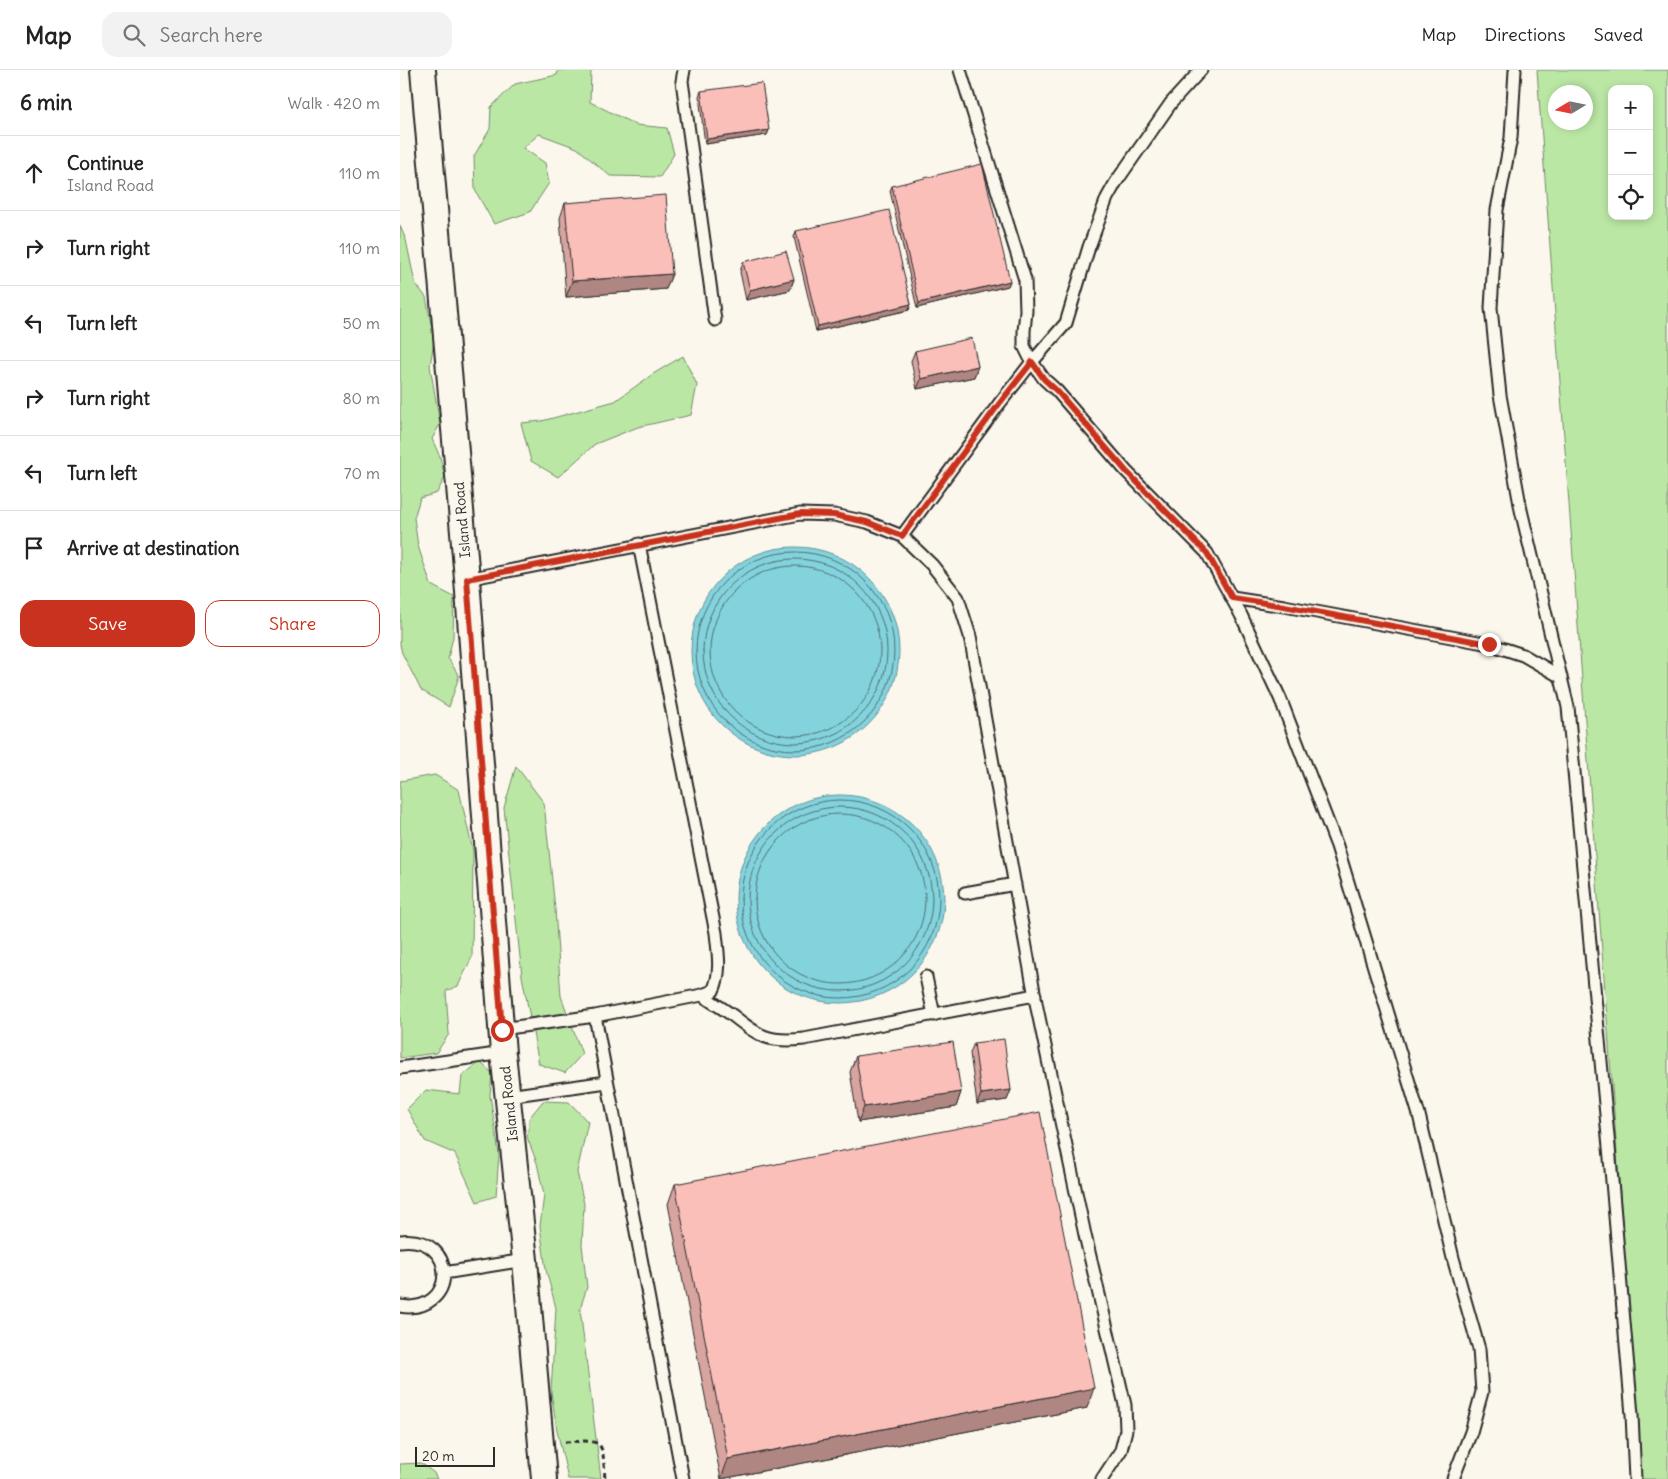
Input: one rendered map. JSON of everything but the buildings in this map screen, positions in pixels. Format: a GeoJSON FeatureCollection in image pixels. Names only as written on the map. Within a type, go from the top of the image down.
{"type":"FeatureCollection","features":[{"type":"Feature","properties":{"kind":"street","name":"Island Road"},"geometry":{"type":"LineString","coordinates":[[423,70],[467,579],[503,1053],[525,1260],[544,1479]]}},
{"type":"Feature","properties":{"kind":"lane"},"geometry":{"type":"LineString","coordinates":[[684,70],[682,81],[715,320]]}},
{"type":"Feature","properties":{"kind":"lane"},"geometry":{"type":"LineString","coordinates":[[960,70],[1025,280],[1024,346],[1044,379],[1057,391],[1126,471],[1207,553],[1232,598],[1280,698],[1337,846],[1419,1115],[1453,1258],[1478,1349],[1482,1392],[1471,1432],[1453,1479]]}},
{"type":"Feature","properties":{"kind":"lane"},"geometry":{"type":"LineString","coordinates":[[902,536],[999,404],[1032,362],[1066,324],[1092,239],[1107,198],[1171,103],[1201,70]]}},
{"type":"Feature","properties":{"kind":"lane"},"geometry":{"type":"LineString","coordinates":[[1515,70],[1510,138],[1497,210],[1492,308],[1500,395],[1521,510],[1568,707],[1609,1148],[1631,1406],[1635,1479]]}},
{"type":"Feature","properties":{"kind":"lane"},"geometry":{"type":"LineString","coordinates":[[467,579],[800,514],[834,515],[859,520],[902,536],[932,565],[958,598],[970,636],[1035,996],[1085,1235],[1125,1405],[1126,1430],[1121,1450],[1102,1479]]}},
{"type":"Feature","properties":{"kind":"lane"},"geometry":{"type":"LineString","coordinates":[[502,1030],[594,1016],[702,995],[713,991],[717,981],[719,971],[716,933],[639,544]]}},
{"type":"Feature","properties":{"kind":"lane"},"geometry":{"type":"LineString","coordinates":[[1232,598],[1489,644],[1523,655],[1562,677]]}},
{"type":"Feature","properties":{"kind":"lane"},"geometry":{"type":"LineString","coordinates":[[965,893],[1015,884]]}},
{"type":"Feature","properties":{"kind":"lane"},"geometry":{"type":"LineString","coordinates":[[926,977],[934,1015]]}},
{"type":"Feature","properties":{"kind":"lane"},"geometry":{"type":"LineString","coordinates":[[702,995],[744,1026],[763,1037],[783,1041],[804,1040],[1035,996]]}},
{"type":"Feature","properties":{"kind":"lane"},"geometry":{"type":"LineString","coordinates":[[594,1016],[683,1479]]}},
{"type":"Feature","properties":{"kind":"lane"},"geometry":{"type":"LineString","coordinates":[[400,1068],[503,1053]]}},
{"type":"Feature","properties":{"kind":"lane"},"geometry":{"type":"LineString","coordinates":[[508,1096],[607,1082]]}},
{"type":"Feature","properties":{"kind":"lane"},"geometry":{"type":"LineString","coordinates":[[400,1242],[412,1240],[424,1243],[435,1250],[441,1261],[444,1273],[440,1290],[428,1303],[411,1308],[400,1306]]}},
{"type":"Feature","properties":{"kind":"lane"},"geometry":{"type":"LineString","coordinates":[[444,1273],[525,1260]]}},
{"type":"Feature","properties":{"kind":"path"},"geometry":{"type":"LineString","coordinates":[[564,1442],[590,1440],[598,1443],[601,1448],[605,1479]]}},
{"type":"Feature","properties":{"kind":"green space"},"geometry":{"type":"Polygon","coordinates":[[[558,70],[591,70],[590,102],[636,125],[667,128],[674,154],[660,177],[610,176],[577,148],[539,134],[523,148],[545,163],[549,183],[530,212],[494,224],[475,190],[474,156],[490,129],[491,107],[515,84],[557,75],[558,70]]]}},
{"type":"Feature","properties":{"kind":"green space"},"geometry":{"type":"Polygon","coordinates":[[[1537,70],[1668,70],[1668,1479],[1641,1479],[1537,70]]]}},
{"type":"Feature","properties":{"kind":"green space"},"geometry":{"type":"Polygon","coordinates":[[[400,226],[406,240],[415,283],[426,297],[434,340],[430,366],[440,424],[432,439],[440,457],[445,477],[437,493],[420,498],[414,518],[418,546],[431,585],[454,597],[453,637],[448,658],[459,676],[449,707],[421,690],[402,653],[400,644],[400,226]]]}},
{"type":"Feature","properties":{"kind":"green space"},"geometry":{"type":"Polygon","coordinates":[[[683,356],[697,385],[691,415],[638,427],[595,444],[558,477],[531,461],[521,423],[542,421],[615,401],[653,374],[683,356]]]}},
{"type":"Feature","properties":{"kind":"green space"},"geometry":{"type":"Polygon","coordinates":[[[516,766],[544,803],[555,909],[561,996],[582,1054],[565,1073],[539,1064],[522,976],[504,808],[516,766]]]}},
{"type":"Feature","properties":{"kind":"green space"},"geometry":{"type":"Polygon","coordinates":[[[435,775],[459,790],[473,851],[472,957],[458,986],[446,991],[449,1034],[436,1053],[400,1058],[400,781],[435,775]]]}},
{"type":"Feature","properties":{"kind":"green space"},"geometry":{"type":"Polygon","coordinates":[[[480,1062],[492,1073],[490,1095],[499,1154],[496,1196],[477,1202],[455,1154],[425,1141],[407,1109],[426,1090],[460,1094],[462,1076],[480,1062]]]}},
{"type":"Feature","properties":{"kind":"green space"},"geometry":{"type":"Polygon","coordinates":[[[543,1101],[569,1102],[588,1122],[577,1172],[584,1204],[582,1245],[587,1287],[580,1309],[601,1479],[568,1479],[551,1392],[556,1308],[546,1270],[540,1226],[544,1195],[537,1163],[527,1137],[530,1117],[543,1101]]]}},
{"type":"Feature","properties":{"kind":"green space"},"geometry":{"type":"Polygon","coordinates":[[[421,1463],[434,1473],[437,1479],[400,1479],[400,1464],[421,1463]]]}},
{"type":"Feature","properties":{"kind":"water"},"geometry":{"type":"Polygon","coordinates":[[[795,547],[815,549],[835,555],[861,571],[875,585],[891,611],[897,631],[899,651],[897,671],[891,691],[875,717],[861,731],[835,747],[815,753],[795,755],[775,753],[755,747],[729,731],[715,717],[699,691],[693,671],[691,651],[693,631],[699,611],[715,585],[729,571],[755,555],[775,549],[795,547]]]}},
{"type":"Feature","properties":{"kind":"water"},"geometry":{"type":"Polygon","coordinates":[[[840,795],[860,797],[880,803],[906,819],[920,833],[936,859],[942,879],[944,899],[942,919],[936,939],[920,965],[906,979],[880,995],[860,1001],[840,1003],[820,1001],[800,995],[774,979],[760,965],[744,939],[738,919],[736,899],[738,879],[744,859],[760,833],[774,819],[800,803],[820,797],[840,795]]]}},
{"type":"Feature","properties":{"kind":"route"},"geometry":{"type":"LineString","coordinates":[[502,1030],[467,579],[800,514],[834,515],[867,522],[902,536],[1032,362],[1044,379],[1057,391],[1126,471],[1207,553],[1232,598],[1489,644]]}}]}
